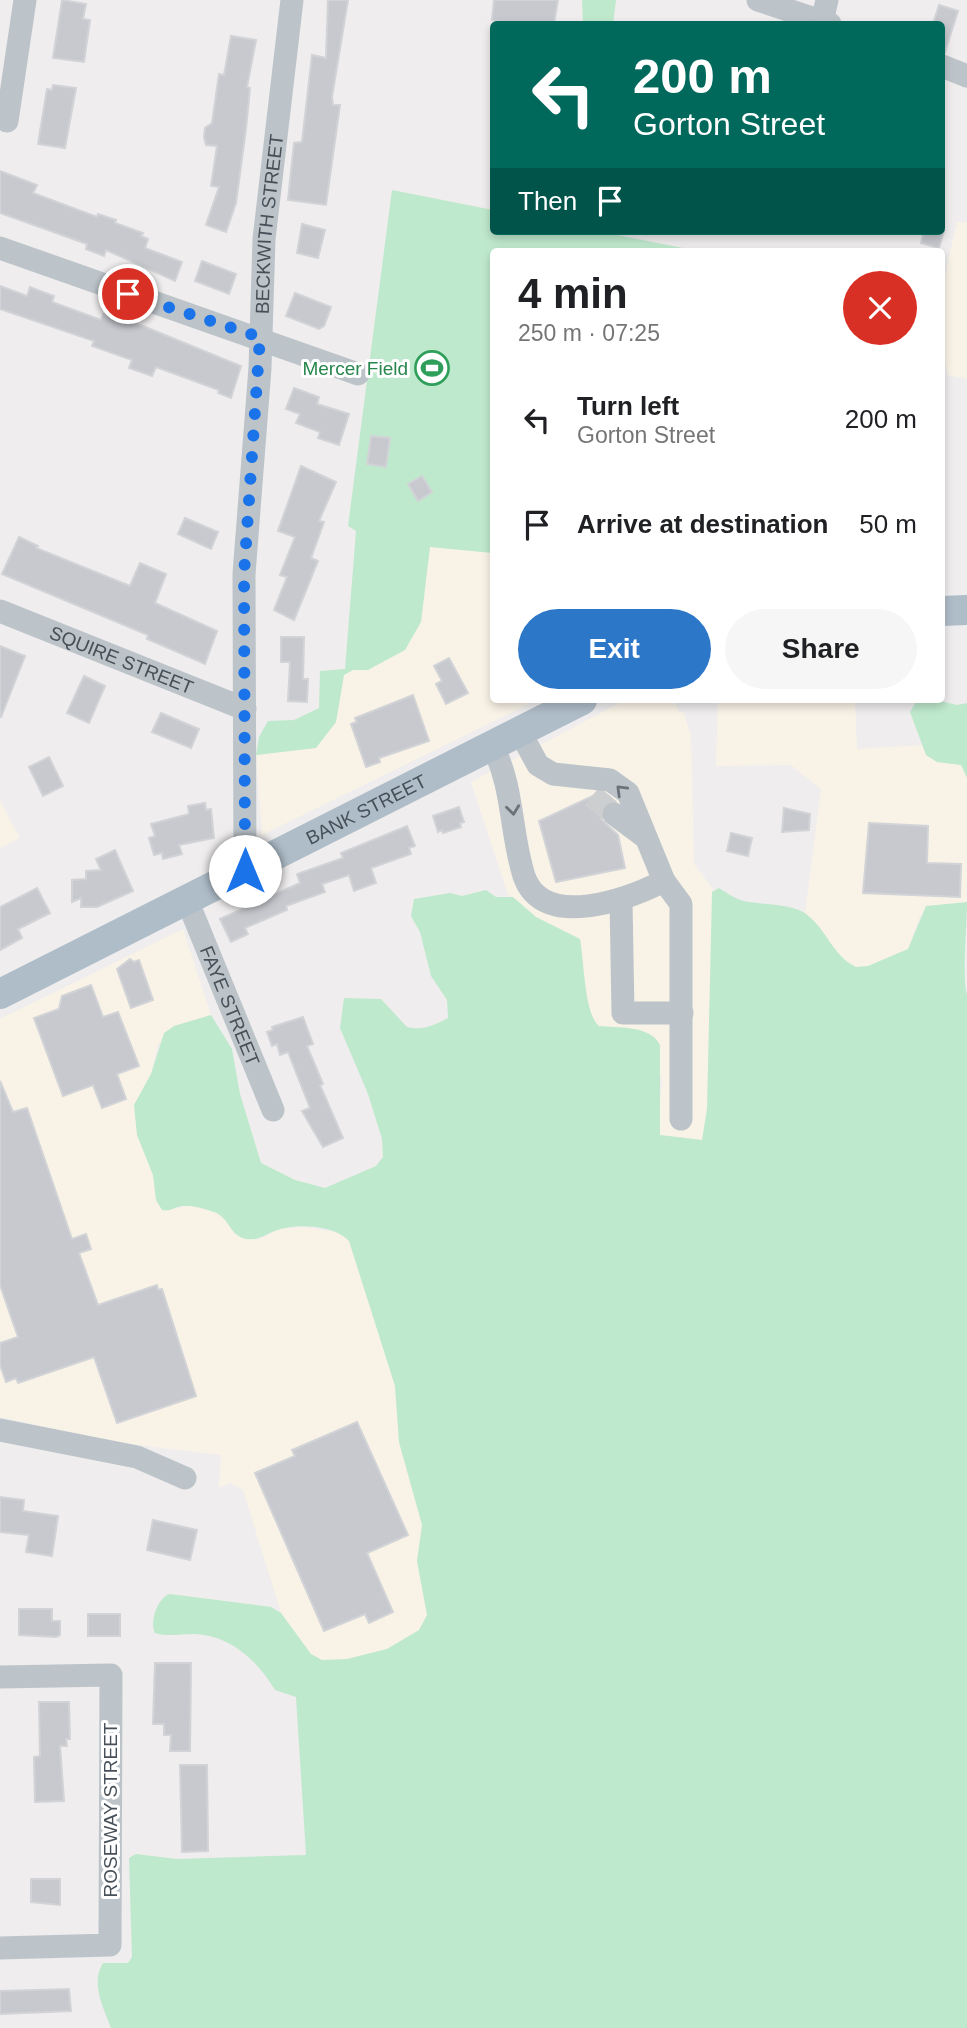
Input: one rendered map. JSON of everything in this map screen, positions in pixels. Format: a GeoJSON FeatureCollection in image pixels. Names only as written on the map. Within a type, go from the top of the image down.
{"type":"FeatureCollection","features":[{"type":"Feature","properties":{"kind":"main road"},"geometry":{"type":"LineString","coordinates":[[945,611],[967,610]]}},
{"type":"Feature","properties":{"kind":"main road","name":"BANK STREET"},"geometry":{"type":"LineString","coordinates":[[0,994],[520,732],[551,707],[569,703]]}},
{"type":"Feature","properties":{"kind":"street"},"geometry":{"type":"LineString","coordinates":[[7,121],[25,0]]}},
{"type":"Feature","properties":{"kind":"street","name":"BECKWITH STREET"},"geometry":{"type":"LineString","coordinates":[[245,871],[244,574],[264,239],[292,0]]}},
{"type":"Feature","properties":{"kind":"street"},"geometry":{"type":"LineString","coordinates":[[758,0],[826,15]]}},
{"type":"Feature","properties":{"kind":"street"},"geometry":{"type":"LineString","coordinates":[[945,67],[967,76]]}},
{"type":"Feature","properties":{"kind":"street"},"geometry":{"type":"LineString","coordinates":[[0,248],[260,337],[358,374]]}},
{"type":"Feature","properties":{"kind":"street","name":"SQUIRE STREET"},"geometry":{"type":"LineString","coordinates":[[0,611],[245,709]]}},
{"type":"Feature","properties":{"kind":"street"},"geometry":{"type":"LineString","coordinates":[[520,732],[538,765],[553,774],[610,779],[628,793],[664,881],[681,904],[681,1119]]}},
{"type":"Feature","properties":{"kind":"street"},"geometry":{"type":"LineString","coordinates":[[492,745],[508,781],[525,879],[535,892],[563,907],[585,907],[621,900],[664,881]]}},
{"type":"Feature","properties":{"kind":"street"},"geometry":{"type":"LineString","coordinates":[[577,778],[592,796]]}},
{"type":"Feature","properties":{"kind":"street"},"geometry":{"type":"LineString","coordinates":[[614,814],[645,837]]}},
{"type":"Feature","properties":{"kind":"street","name":"FAYE STREET"},"geometry":{"type":"LineString","coordinates":[[187,900],[273,1110]]}},
{"type":"Feature","properties":{"kind":"street"},"geometry":{"type":"LineString","coordinates":[[621,900],[623,1013],[682,1013]]}},
{"type":"Feature","properties":{"kind":"street"},"geometry":{"type":"LineString","coordinates":[[0,1430],[137,1457],[185,1478]]}},
{"type":"Feature","properties":{"kind":"street","name":"ROSEWAY STREET"},"geometry":{"type":"LineString","coordinates":[[0,1677],[111,1675],[110,1945],[0,1948]]}},
{"type":"Feature","properties":{"kind":"shaded area"},"geometry":{"type":"Polygon","coordinates":[[[957,222],[967,222],[967,379],[948,375],[945,362],[945,276],[957,222]]]}},
{"type":"Feature","properties":{"kind":"shaded area"},"geometry":{"type":"Polygon","coordinates":[[[430,547],[490,553],[490,703],[531,703],[262,835],[256,755],[316,748],[336,722],[345,670],[421,622],[430,547]]]}},
{"type":"Feature","properties":{"kind":"shaded area"},"geometry":{"type":"Polygon","coordinates":[[[619,703],[675,703],[679,712],[683,711],[691,736],[694,864],[713,889],[707,1109],[702,1140],[660,1135],[658,1123],[662,1080],[642,1031],[599,1026],[594,1022],[588,1005],[580,939],[536,917],[508,895],[471,782],[619,703]]]}},
{"type":"Feature","properties":{"kind":"shaded area"},"geometry":{"type":"Polygon","coordinates":[[[718,703],[855,703],[857,749],[922,745],[926,755],[937,762],[961,765],[967,778],[967,902],[920,916],[908,949],[868,966],[856,967],[846,962],[805,913],[821,789],[791,765],[716,766],[718,703]]]}},
{"type":"Feature","properties":{"kind":"shaded area"},"geometry":{"type":"Polygon","coordinates":[[[0,801],[20,838],[0,848],[0,801]]]}},
{"type":"Feature","properties":{"kind":"shaded area"},"geometry":{"type":"Polygon","coordinates":[[[183,929],[211,1015],[174,1026],[158,1044],[151,1074],[134,1105],[137,1135],[153,1175],[156,1200],[162,1210],[191,1206],[214,1212],[224,1218],[234,1234],[257,1240],[280,1229],[304,1227],[341,1233],[349,1241],[395,1386],[399,1442],[422,1525],[417,1561],[427,1615],[419,1630],[387,1649],[347,1659],[322,1660],[311,1654],[281,1613],[243,1490],[230,1483],[219,1488],[221,1455],[119,1443],[0,1417],[0,1019],[183,929]]]}},
{"type":"Feature","properties":{"kind":"green space"},"geometry":{"type":"Polygon","coordinates":[[[582,0],[616,0],[613,21],[583,21],[582,0]]]}},
{"type":"Feature","properties":{"kind":"green space","name":"Mercer Field"},"geometry":{"type":"Polygon","coordinates":[[[392,190],[490,209],[490,235],[617,235],[683,248],[490,248],[490,553],[430,547],[421,622],[405,650],[368,670],[353,670],[344,675],[336,722],[316,748],[256,755],[259,737],[268,721],[294,720],[319,708],[320,671],[345,669],[356,531],[348,526],[392,190]]]}},
{"type":"Feature","properties":{"kind":"green space"},"geometry":{"type":"Polygon","coordinates":[[[915,703],[967,703],[967,778],[961,765],[937,762],[926,755],[910,712],[915,703]]]}},
{"type":"Feature","properties":{"kind":"green space"},"geometry":{"type":"Polygon","coordinates":[[[719,888],[741,900],[789,907],[803,912],[811,918],[840,955],[856,967],[868,966],[908,949],[926,906],[967,902],[967,2028],[111,2028],[102,2004],[98,1979],[103,1963],[128,1963],[132,1957],[129,1858],[136,1854],[177,1859],[306,1855],[296,1697],[275,1690],[251,1659],[219,1639],[206,1635],[155,1633],[153,1623],[158,1605],[170,1594],[271,1607],[281,1613],[311,1654],[322,1660],[347,1659],[387,1649],[419,1630],[427,1615],[417,1561],[422,1525],[399,1442],[395,1386],[349,1241],[335,1232],[305,1226],[285,1228],[258,1238],[246,1239],[236,1234],[219,1214],[214,1212],[186,1206],[162,1210],[156,1200],[153,1175],[137,1135],[134,1105],[151,1074],[164,1033],[174,1026],[211,1015],[232,1049],[240,1094],[261,1163],[295,1180],[325,1188],[376,1166],[383,1157],[382,1139],[368,1094],[340,1028],[344,998],[381,999],[407,1027],[423,1028],[448,1018],[447,1000],[431,976],[420,932],[411,916],[414,899],[450,893],[462,896],[486,890],[496,897],[513,897],[536,917],[580,939],[587,998],[594,1020],[599,1026],[649,1034],[660,1045],[660,1135],[702,1140],[707,1109],[712,892],[719,888]]]}},
{"type":"Feature","properties":{"kind":"building"},"geometry":{"type":"Polygon","coordinates":[[[62,0],[86,4],[83,19],[90,20],[84,62],[53,58],[62,0]]]}},
{"type":"Feature","properties":{"kind":"building"},"geometry":{"type":"Polygon","coordinates":[[[328,0],[348,0],[332,97],[333,105],[340,105],[326,205],[288,200],[294,143],[302,142],[312,55],[326,58],[328,0]]]}},
{"type":"Feature","properties":{"kind":"building"},"geometry":{"type":"Polygon","coordinates":[[[494,0],[558,0],[554,21],[492,20],[494,0]]]}},
{"type":"Feature","properties":{"kind":"building"},"geometry":{"type":"Polygon","coordinates":[[[939,5],[958,11],[945,52],[945,21],[934,21],[939,5]]]}},
{"type":"Feature","properties":{"kind":"building"},"geometry":{"type":"Polygon","coordinates":[[[231,36],[256,40],[247,87],[250,88],[236,203],[226,232],[206,225],[219,187],[211,186],[217,146],[206,145],[204,137],[205,128],[212,123],[219,74],[224,75],[231,36]]]}},
{"type":"Feature","properties":{"kind":"building"},"geometry":{"type":"Polygon","coordinates":[[[53,85],[76,88],[65,148],[38,144],[47,89],[52,90],[53,85]]]}},
{"type":"Feature","properties":{"kind":"building"},"geometry":{"type":"Polygon","coordinates":[[[0,171],[37,185],[33,193],[97,217],[98,214],[116,220],[115,223],[143,233],[141,236],[148,239],[145,248],[182,262],[175,281],[106,250],[104,256],[86,249],[87,244],[0,213],[0,171]]]}},
{"type":"Feature","properties":{"kind":"building"},"geometry":{"type":"Polygon","coordinates":[[[302,224],[325,230],[318,258],[297,253],[302,224]]]}},
{"type":"Feature","properties":{"kind":"building"},"geometry":{"type":"Polygon","coordinates":[[[923,235],[943,235],[939,248],[921,243],[923,235]]]}},
{"type":"Feature","properties":{"kind":"building"},"geometry":{"type":"Polygon","coordinates":[[[202,261],[236,274],[229,294],[195,281],[202,261]]]}},
{"type":"Feature","properties":{"kind":"building"},"geometry":{"type":"Polygon","coordinates":[[[0,286],[27,296],[30,287],[54,296],[52,302],[101,320],[103,314],[143,326],[241,366],[231,398],[218,393],[219,390],[156,367],[152,376],[129,368],[132,360],[92,346],[94,341],[0,309],[0,286]]]}},
{"type":"Feature","properties":{"kind":"building"},"geometry":{"type":"Polygon","coordinates":[[[295,293],[331,307],[324,326],[319,329],[286,316],[295,293]]]}},
{"type":"Feature","properties":{"kind":"building"},"geometry":{"type":"Polygon","coordinates":[[[294,388],[319,397],[317,404],[349,414],[339,445],[318,438],[320,432],[296,423],[300,414],[286,409],[294,388]]]}},
{"type":"Feature","properties":{"kind":"building"},"geometry":{"type":"Polygon","coordinates":[[[371,436],[390,438],[386,467],[367,464],[371,436]]]}},
{"type":"Feature","properties":{"kind":"building"},"geometry":{"type":"Polygon","coordinates":[[[301,466],[336,482],[319,521],[324,522],[311,558],[318,561],[294,620],[274,610],[287,577],[280,575],[295,537],[278,531],[301,466]]]}},
{"type":"Feature","properties":{"kind":"building"},"geometry":{"type":"Polygon","coordinates":[[[422,476],[432,492],[418,501],[408,484],[422,476]]]}},
{"type":"Feature","properties":{"kind":"building"},"geometry":{"type":"Polygon","coordinates":[[[185,518],[218,532],[211,549],[178,534],[185,518]]]}},
{"type":"Feature","properties":{"kind":"building"},"geometry":{"type":"Polygon","coordinates":[[[19,537],[38,546],[36,548],[130,586],[140,563],[166,574],[155,603],[217,631],[205,664],[147,639],[148,635],[2,574],[19,537]]]}},
{"type":"Feature","properties":{"kind":"building"},"geometry":{"type":"Polygon","coordinates":[[[281,637],[304,637],[303,679],[308,679],[307,702],[288,701],[290,662],[281,662],[281,637]]]}},
{"type":"Feature","properties":{"kind":"building"},"geometry":{"type":"Polygon","coordinates":[[[0,646],[25,656],[1,717],[0,717],[0,646]]]}},
{"type":"Feature","properties":{"kind":"building"},"geometry":{"type":"Polygon","coordinates":[[[449,658],[468,693],[446,704],[436,684],[442,681],[434,666],[449,658]]]}},
{"type":"Feature","properties":{"kind":"building"},"geometry":{"type":"Polygon","coordinates":[[[84,676],[105,686],[89,723],[67,713],[84,676]]]}},
{"type":"Feature","properties":{"kind":"building"},"geometry":{"type":"Polygon","coordinates":[[[413,695],[429,741],[379,758],[380,762],[366,767],[351,724],[357,722],[355,718],[413,695]]]}},
{"type":"Feature","properties":{"kind":"building"},"geometry":{"type":"Polygon","coordinates":[[[161,713],[199,729],[191,748],[152,732],[161,713]]]}},
{"type":"Feature","properties":{"kind":"building"},"geometry":{"type":"Polygon","coordinates":[[[49,757],[63,786],[43,796],[29,767],[49,757]]]}},
{"type":"Feature","properties":{"kind":"building"},"geometry":{"type":"Polygon","coordinates":[[[599,793],[610,797],[611,801],[602,806],[601,819],[618,835],[625,868],[556,882],[539,821],[599,793]]]}},
{"type":"Feature","properties":{"kind":"building"},"geometry":{"type":"Polygon","coordinates":[[[205,803],[206,810],[211,809],[214,838],[179,845],[182,854],[163,859],[162,853],[154,855],[149,838],[155,836],[151,824],[189,814],[188,806],[205,803]]]}},
{"type":"Feature","properties":{"kind":"building"},"geometry":{"type":"Polygon","coordinates":[[[459,807],[464,822],[460,823],[461,827],[438,832],[433,816],[459,807]]]}},
{"type":"Feature","properties":{"kind":"building"},"geometry":{"type":"Polygon","coordinates":[[[784,808],[810,814],[809,830],[782,832],[784,808]]]}},
{"type":"Feature","properties":{"kind":"building"},"geometry":{"type":"Polygon","coordinates":[[[869,823],[928,826],[927,863],[961,864],[960,897],[863,893],[869,823]]]}},
{"type":"Feature","properties":{"kind":"building"},"geometry":{"type":"Polygon","coordinates":[[[407,826],[415,846],[409,848],[411,854],[371,868],[376,883],[354,891],[349,875],[322,884],[325,892],[286,906],[287,910],[245,928],[248,934],[231,942],[220,919],[300,883],[297,874],[343,858],[341,853],[407,826]]]}},
{"type":"Feature","properties":{"kind":"building"},"geometry":{"type":"Polygon","coordinates":[[[731,833],[752,838],[748,856],[727,851],[731,833]]]}},
{"type":"Feature","properties":{"kind":"building"},"geometry":{"type":"Polygon","coordinates":[[[115,850],[133,891],[97,907],[81,907],[81,898],[72,902],[72,880],[86,879],[86,871],[101,870],[96,859],[115,850]]]}},
{"type":"Feature","properties":{"kind":"building"},"geometry":{"type":"Polygon","coordinates":[[[37,888],[50,913],[18,929],[22,938],[0,950],[0,907],[37,888]]]}},
{"type":"Feature","properties":{"kind":"building"},"geometry":{"type":"Polygon","coordinates":[[[130,959],[134,962],[139,960],[153,1000],[131,1008],[117,969],[130,959]]]}},
{"type":"Feature","properties":{"kind":"building"},"geometry":{"type":"Polygon","coordinates":[[[91,985],[103,1017],[118,1012],[139,1066],[117,1074],[126,1099],[102,1108],[93,1085],[63,1096],[34,1018],[59,1009],[62,996],[91,985]]]}},
{"type":"Feature","properties":{"kind":"building"},"geometry":{"type":"Polygon","coordinates":[[[303,1017],[313,1044],[307,1046],[323,1084],[320,1085],[343,1138],[323,1147],[302,1111],[310,1108],[288,1052],[280,1055],[277,1044],[272,1046],[267,1032],[273,1030],[272,1027],[303,1017]]]}},
{"type":"Feature","properties":{"kind":"building"},"geometry":{"type":"Polygon","coordinates":[[[0,1081],[13,1112],[27,1108],[72,1239],[86,1234],[91,1249],[79,1253],[98,1305],[157,1285],[158,1290],[162,1289],[196,1396],[117,1423],[94,1357],[18,1383],[16,1378],[6,1382],[0,1365],[0,1343],[18,1337],[0,1285],[0,1081]]]}},
{"type":"Feature","properties":{"kind":"building"},"geometry":{"type":"Polygon","coordinates":[[[357,1422],[408,1535],[367,1553],[393,1612],[369,1623],[365,1614],[324,1631],[255,1473],[295,1456],[292,1450],[357,1422]]]}},
{"type":"Feature","properties":{"kind":"building"},"geometry":{"type":"Polygon","coordinates":[[[0,1497],[24,1500],[23,1511],[58,1516],[52,1556],[26,1552],[29,1535],[0,1532],[0,1497]]]}},
{"type":"Feature","properties":{"kind":"building"},"geometry":{"type":"Polygon","coordinates":[[[153,1520],[197,1530],[190,1560],[147,1550],[153,1520]]]}},
{"type":"Feature","properties":{"kind":"building"},"geometry":{"type":"Polygon","coordinates":[[[19,1609],[52,1609],[52,1621],[60,1621],[60,1635],[19,1635],[19,1609]]]}},
{"type":"Feature","properties":{"kind":"building"},"geometry":{"type":"Polygon","coordinates":[[[88,1614],[120,1614],[120,1636],[88,1636],[88,1614]]]}},
{"type":"Feature","properties":{"kind":"building"},"geometry":{"type":"Polygon","coordinates":[[[155,1663],[191,1663],[190,1751],[170,1751],[171,1735],[164,1735],[164,1724],[153,1724],[155,1663]]]}},
{"type":"Feature","properties":{"kind":"building"},"geometry":{"type":"Polygon","coordinates":[[[39,1702],[69,1702],[70,1739],[66,1739],[67,1746],[60,1746],[64,1801],[35,1802],[34,1757],[40,1756],[39,1702]]]}},
{"type":"Feature","properties":{"kind":"building"},"geometry":{"type":"Polygon","coordinates":[[[180,1765],[207,1765],[208,1851],[182,1852],[180,1765]]]}},
{"type":"Feature","properties":{"kind":"building"},"geometry":{"type":"Polygon","coordinates":[[[31,1879],[60,1879],[60,1905],[31,1902],[31,1879]]]}},
{"type":"Feature","properties":{"kind":"building"},"geometry":{"type":"Polygon","coordinates":[[[69,1989],[71,2011],[0,2014],[0,1991],[69,1989]]]}},
{"type":"Feature","properties":{"kind":"tunnel"},"geometry":{"type":"LineString","coordinates":[[592,796],[614,814]]}},
{"type":"Feature","properties":{"kind":"place","name":"Mercer Field"},"geometry":{"type":"Point","coordinates":[432,368]}},
{"type":"Feature","properties":{"kind":"route"},"geometry":{"type":"LineString","coordinates":[[128,294],[260,337],[244,574],[245,871]]}}]}
